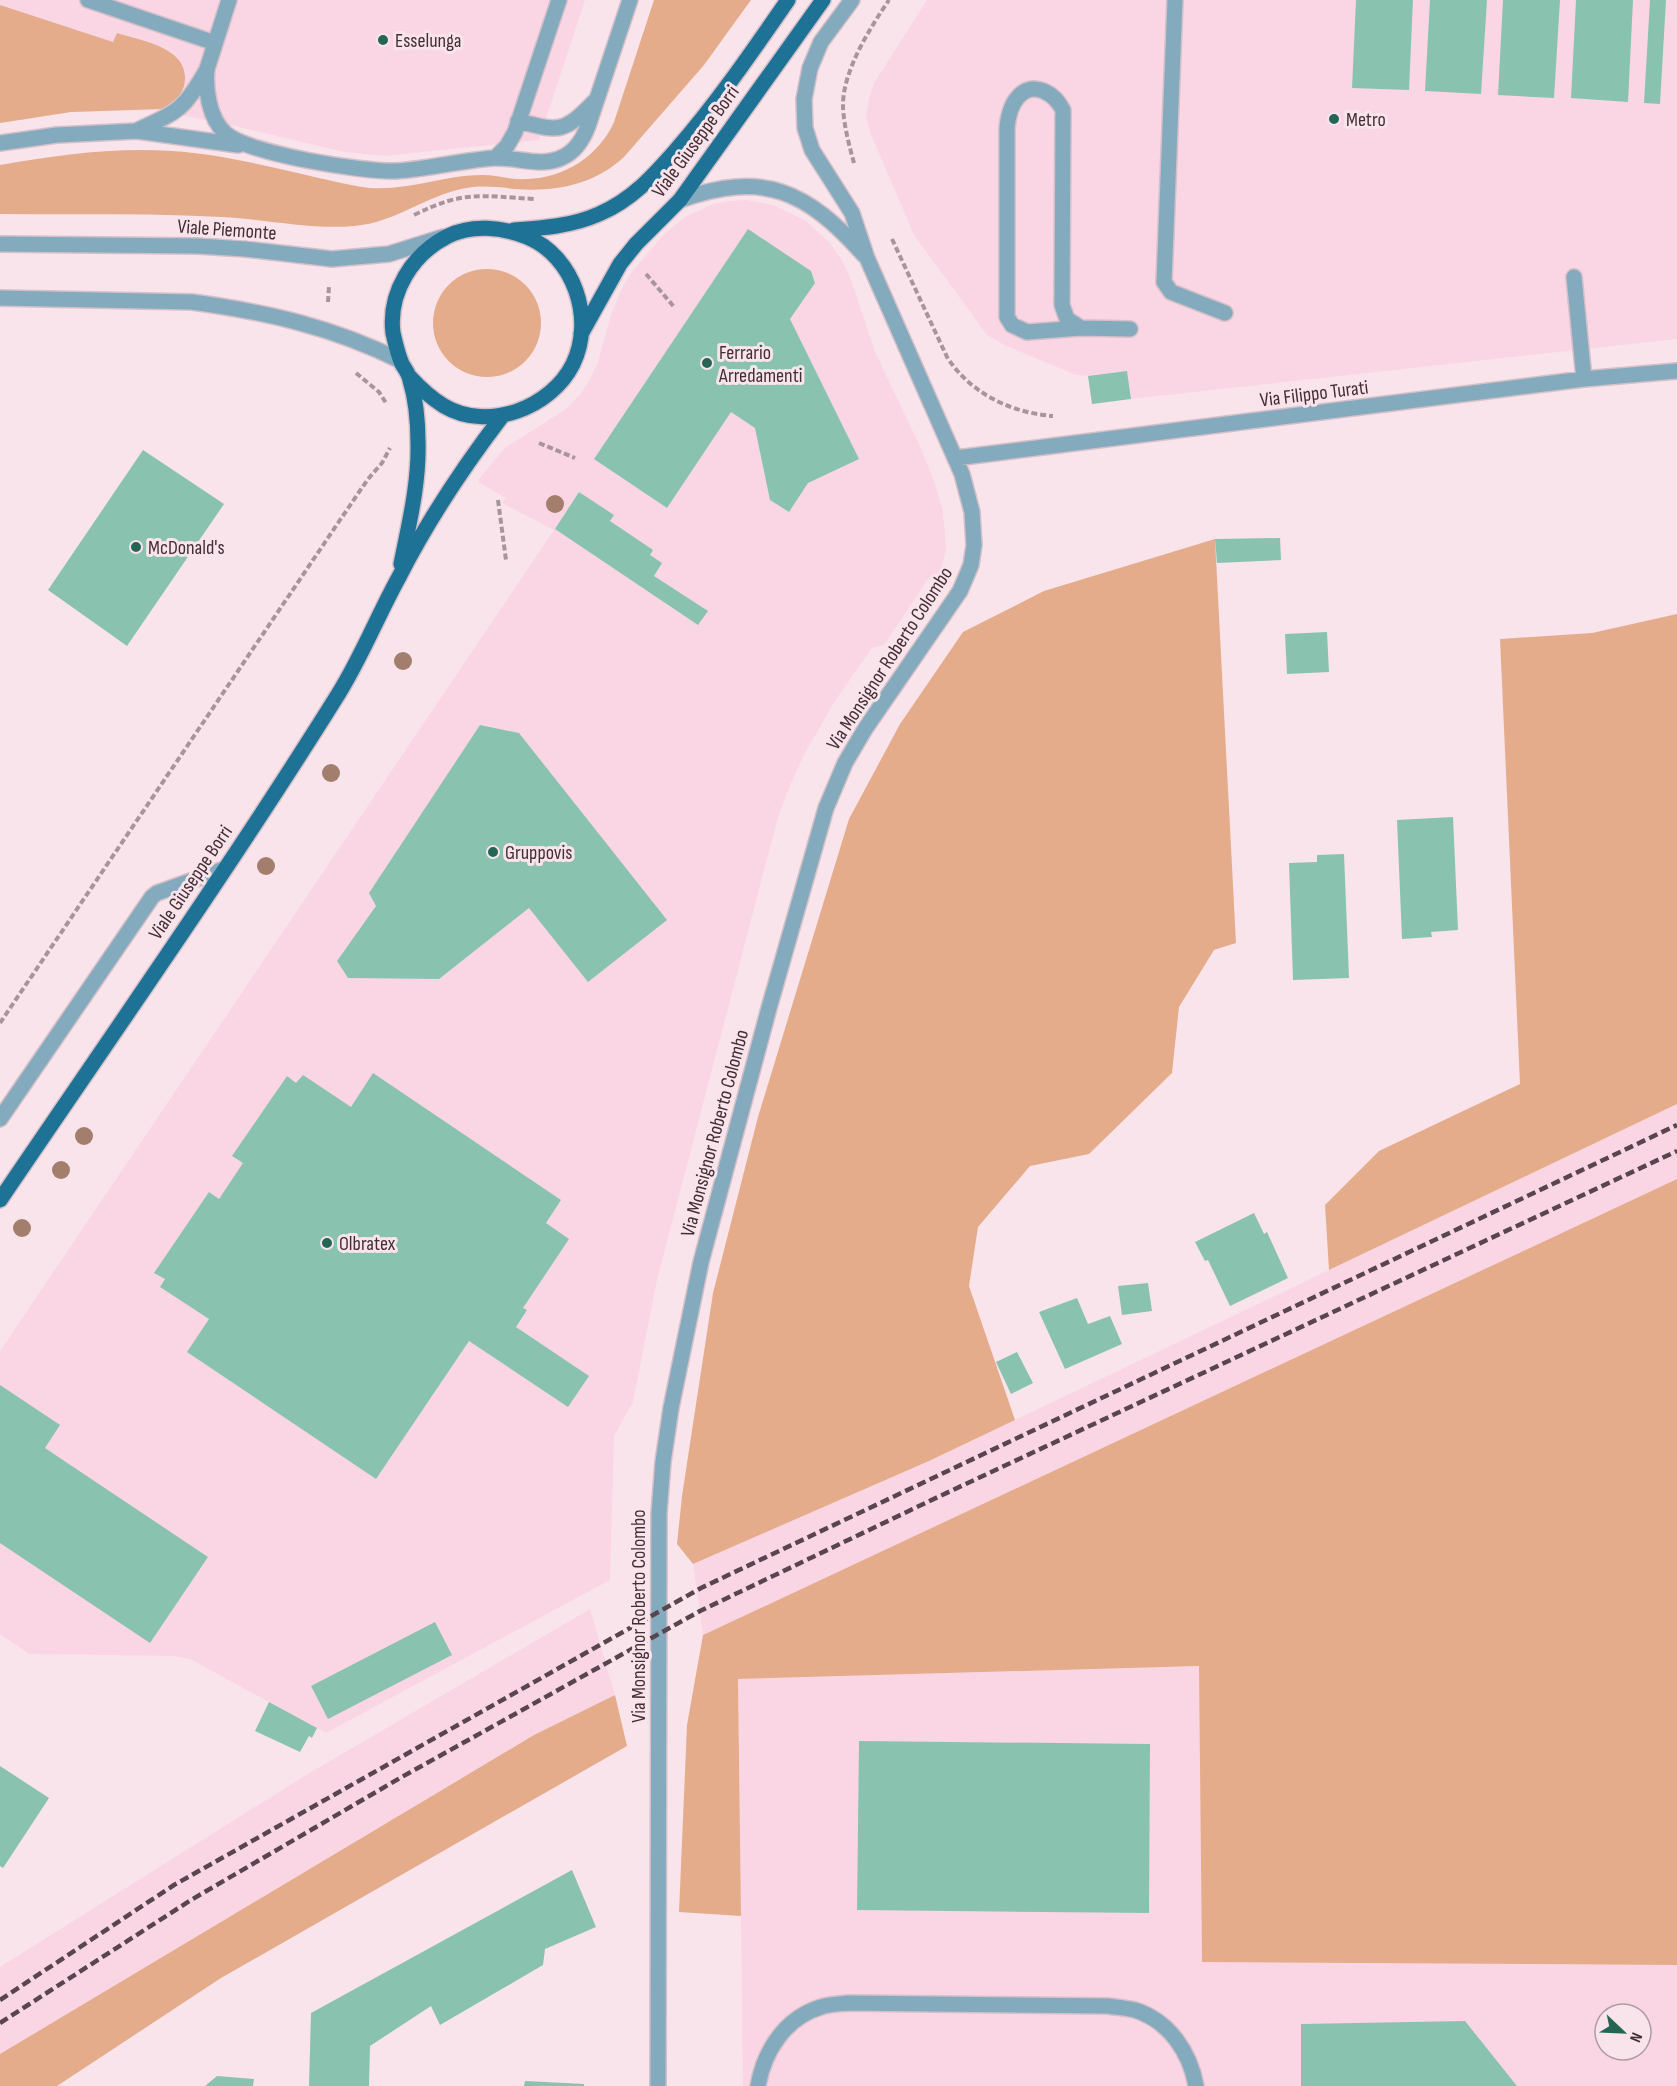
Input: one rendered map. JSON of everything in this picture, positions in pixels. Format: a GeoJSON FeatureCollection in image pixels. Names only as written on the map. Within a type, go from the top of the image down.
{"type":"FeatureCollection","features":[{"type":"Feature","properties":{"kind":"main road","name":"Viale Giuseppe Borri"},"geometry":{"type":"LineString","coordinates":[[788,0],[731,83],[652,176],[631,196],[600,214],[576,222],[557,227],[512,230],[479,227],[449,236],[423,252],[405,275],[401,284],[394,303],[393,333],[401,361],[410,377],[422,390],[446,407],[474,416],[503,416],[531,406],[555,388],[573,363],[581,334],[620,264],[636,244],[680,200],[823,0]]}},
{"type":"Feature","properties":{"kind":"main road","name":"Viale Giuseppe Borri"},"geometry":{"type":"LineString","coordinates":[[512,230],[536,240],[557,257],[572,279],[580,304],[581,334]]}},
{"type":"Feature","properties":{"kind":"main road","name":"Viale Giuseppe Borri"},"geometry":{"type":"LineString","coordinates":[[399,576],[418,466],[417,421],[410,377]]}},
{"type":"Feature","properties":{"kind":"main road","name":"Viale Giuseppe Borri"},"geometry":{"type":"LineString","coordinates":[[0,1200],[224,869],[339,693],[399,576],[457,478],[503,416]]}},
{"type":"Feature","properties":{"kind":"street"},"geometry":{"type":"LineString","coordinates":[[88,0],[215,43]]}},
{"type":"Feature","properties":{"kind":"street"},"geometry":{"type":"LineString","coordinates":[[137,130],[165,118],[182,107],[193,94],[207,69],[230,0]]}},
{"type":"Feature","properties":{"kind":"street"},"geometry":{"type":"LineString","coordinates":[[495,159],[511,140],[559,0]]}},
{"type":"Feature","properties":{"kind":"street"},"geometry":{"type":"LineString","coordinates":[[0,144],[57,135],[137,130],[250,147],[334,165],[383,171],[440,167],[495,159],[540,162],[562,158],[575,148],[584,136],[630,0]]}},
{"type":"Feature","properties":{"kind":"street","name":"Via Monsignor Roberto Colombo"},"geometry":{"type":"LineString","coordinates":[[658,2086],[658,1513],[676,1378],[710,1224],[826,808],[845,763],[865,729],[964,584],[974,552],[973,521],[968,493],[956,458],[867,258],[852,213],[812,150],[804,113],[806,82],[814,55],[821,42],[852,0]]}},
{"type":"Feature","properties":{"kind":"street"},"geometry":{"type":"LineString","coordinates":[[1175,0],[1164,282],[1166,288],[1176,295],[1226,313]]}},
{"type":"Feature","properties":{"kind":"street"},"geometry":{"type":"LineString","coordinates":[[207,69],[206,90],[220,128],[235,140],[250,147]]}},
{"type":"Feature","properties":{"kind":"street"},"geometry":{"type":"LineString","coordinates":[[1081,328],[1067,319],[1062,305],[1063,110],[1054,97],[1047,92],[1032,89],[1025,91],[1014,103],[1007,128],[1006,312],[1012,325],[1027,332],[1081,328],[1130,329]]}},
{"type":"Feature","properties":{"kind":"street"},"geometry":{"type":"LineString","coordinates":[[518,121],[544,128],[562,128],[579,118],[599,97]]}},
{"type":"Feature","properties":{"kind":"street","name":"Via Monsignor Roberto Colombo"},"geometry":{"type":"LineString","coordinates":[[680,200],[704,191],[728,188],[754,187],[778,190],[796,196],[816,208],[840,228],[867,258]]}},
{"type":"Feature","properties":{"kind":"street","name":"Viale Piemonte"},"geometry":{"type":"LineString","coordinates":[[0,244],[206,247],[332,259],[389,254],[449,236]]}},
{"type":"Feature","properties":{"kind":"street"},"geometry":{"type":"LineString","coordinates":[[1574,277],[1584,380]]}},
{"type":"Feature","properties":{"kind":"street"},"geometry":{"type":"LineString","coordinates":[[0,298],[192,302],[262,313],[322,328],[371,346],[401,361]]}},
{"type":"Feature","properties":{"kind":"street","name":"Via Filippo Turati"},"geometry":{"type":"LineString","coordinates":[[956,458],[1584,380],[1677,371]]}},
{"type":"Feature","properties":{"kind":"street"},"geometry":{"type":"LineString","coordinates":[[0,1119],[147,903],[158,893],[224,869]]}},
{"type":"Feature","properties":{"kind":"street"},"geometry":{"type":"LineString","coordinates":[[758,2086],[761,2066],[775,2040],[795,2020],[821,2007],[849,2003],[1107,2006],[1135,2011],[1160,2024],[1180,2044],[1193,2069],[1196,2086]]}},
{"type":"Feature","properties":{"kind":"path"},"geometry":{"type":"LineString","coordinates":[[856,168],[845,123],[843,105],[845,88],[867,35],[890,0]]}},
{"type":"Feature","properties":{"kind":"path"},"geometry":{"type":"LineString","coordinates":[[889,231],[947,357],[958,373],[977,390],[998,402],[1028,412],[1058,417]]}},
{"type":"Feature","properties":{"kind":"path"},"geometry":{"type":"LineString","coordinates":[[322,328],[327,310],[332,259]]}},
{"type":"Feature","properties":{"kind":"path"},"geometry":{"type":"LineString","coordinates":[[645,273],[675,308]]}},
{"type":"Feature","properties":{"kind":"path"},"geometry":{"type":"LineString","coordinates":[[347,368],[364,378],[379,392],[389,410]]}},
{"type":"Feature","properties":{"kind":"path"},"geometry":{"type":"LineString","coordinates":[[0,1023],[338,522],[382,463],[392,439]]}},
{"type":"Feature","properties":{"kind":"path"},"geometry":{"type":"LineString","coordinates":[[539,443],[575,458]]}},
{"type":"Feature","properties":{"kind":"path"},"geometry":{"type":"LineString","coordinates":[[498,500],[506,560]]}},
{"type":"Feature","properties":{"kind":"shaded area"},"geometry":{"type":"Polygon","coordinates":[[[0,0],[585,0],[539,140],[385,156],[344,152],[155,110],[71,112],[0,123],[0,0]]]}},
{"type":"Feature","properties":{"kind":"shaded area"},"geometry":{"type":"Polygon","coordinates":[[[654,0],[751,0],[704,65],[624,157],[612,167],[586,181],[558,188],[529,190],[473,187],[442,195],[370,224],[338,227],[195,216],[0,214],[0,165],[107,151],[150,150],[205,154],[369,188],[398,187],[454,177],[488,175],[521,179],[541,178],[554,174],[579,163],[590,155],[614,122],[654,0]]]}},
{"type":"Feature","properties":{"kind":"shaded area","name":"Metro"},"geometry":{"type":"Polygon","coordinates":[[[927,0],[1677,0],[1677,339],[1131,399],[1127,371],[1088,376],[1076,375],[1004,345],[987,335],[914,235],[870,132],[866,116],[874,83],[927,0]]]}},
{"type":"Feature","properties":{"kind":"shaded area"},"geometry":{"type":"Polygon","coordinates":[[[0,5],[113,42],[117,33],[152,43],[163,48],[181,63],[185,73],[184,86],[175,100],[161,109],[71,112],[0,123],[0,5]]]}},
{"type":"Feature","properties":{"kind":"shaded area"},"geometry":{"type":"Polygon","coordinates":[[[747,200],[773,205],[806,221],[830,243],[843,262],[875,352],[919,444],[935,484],[943,511],[946,549],[943,563],[934,582],[928,579],[884,645],[872,648],[835,701],[805,753],[778,817],[657,1280],[633,1402],[614,1436],[610,1580],[326,1733],[190,1659],[172,1656],[29,1654],[0,1634],[0,1351],[554,530],[502,503],[506,498],[478,482],[482,475],[505,448],[566,409],[580,395],[598,362],[611,315],[622,288],[631,273],[663,235],[685,217],[713,204],[747,200]]]}},
{"type":"Feature","properties":{"kind":"shaded area"},"geometry":{"type":"Polygon","coordinates":[[[487,269],[508,273],[525,285],[537,302],[541,323],[537,344],[525,361],[508,373],[487,377],[466,373],[449,361],[437,344],[433,323],[437,302],[449,285],[466,273],[487,269]]]}},
{"type":"Feature","properties":{"kind":"shaded area"},"geometry":{"type":"Polygon","coordinates":[[[1215,539],[1236,943],[1214,950],[1179,1007],[1172,1073],[1089,1154],[1030,1166],[978,1227],[969,1286],[1015,1420],[929,1461],[693,1564],[677,1544],[682,1496],[713,1293],[758,1117],[849,819],[900,724],[963,632],[1044,591],[1215,539]]]}},
{"type":"Feature","properties":{"kind":"shaded area"},"geometry":{"type":"Polygon","coordinates":[[[1677,614],[1677,1104],[1329,1270],[1325,1205],[1379,1151],[1520,1084],[1500,639],[1592,633],[1677,614]]]}},
{"type":"Feature","properties":{"kind":"shaded area"},"geometry":{"type":"Polygon","coordinates":[[[1677,1104],[1677,1179],[703,1635],[693,1564],[929,1461],[1677,1104]]]}},
{"type":"Feature","properties":{"kind":"shaded area"},"geometry":{"type":"Polygon","coordinates":[[[1677,1179],[1677,1965],[1202,1962],[1199,1666],[738,1679],[741,1916],[679,1912],[687,1725],[703,1635],[1677,1179]]]}},
{"type":"Feature","properties":{"kind":"shaded area"},"geometry":{"type":"Polygon","coordinates":[[[590,1609],[615,1695],[534,1735],[0,2054],[0,1967],[306,1775],[590,1609]]]}},
{"type":"Feature","properties":{"kind":"shaded area"},"geometry":{"type":"Polygon","coordinates":[[[1200,1666],[1202,1962],[1677,1965],[1677,2086],[743,2086],[738,1679],[1200,1666]]]}},
{"type":"Feature","properties":{"kind":"shaded area"},"geometry":{"type":"Polygon","coordinates":[[[615,1695],[627,1746],[221,1978],[57,2086],[0,2086],[0,2054],[534,1735],[615,1695]]]}},
{"type":"Feature","properties":{"kind":"building"},"geometry":{"type":"Polygon","coordinates":[[[1356,0],[1413,0],[1409,90],[1352,88],[1356,0]]]}},
{"type":"Feature","properties":{"kind":"building"},"geometry":{"type":"Polygon","coordinates":[[[1430,0],[1487,0],[1481,94],[1425,91],[1430,0]]]}},
{"type":"Feature","properties":{"kind":"building"},"geometry":{"type":"Polygon","coordinates":[[[1503,0],[1560,0],[1554,98],[1498,95],[1503,0]]]}},
{"type":"Feature","properties":{"kind":"building"},"geometry":{"type":"Polygon","coordinates":[[[1576,0],[1633,0],[1628,102],[1571,98],[1576,0]]]}},
{"type":"Feature","properties":{"kind":"building"},"geometry":{"type":"Polygon","coordinates":[[[1650,0],[1666,0],[1660,104],[1644,103],[1650,0]]]}},
{"type":"Feature","properties":{"kind":"building"},"geometry":{"type":"Polygon","coordinates":[[[748,229],[811,271],[815,283],[790,319],[859,459],[808,483],[789,512],[770,500],[755,428],[731,412],[667,508],[594,459],[748,229]]]}},
{"type":"Feature","properties":{"kind":"building"},"geometry":{"type":"Polygon","coordinates":[[[1127,371],[1131,399],[1092,404],[1088,376],[1127,371]]]}},
{"type":"Feature","properties":{"kind":"building","name":"McDonald's"},"geometry":{"type":"Polygon","coordinates":[[[143,450],[224,504],[127,646],[48,590],[143,450]]]}},
{"type":"Feature","properties":{"kind":"building"},"geometry":{"type":"Polygon","coordinates":[[[579,492],[614,515],[610,521],[653,550],[650,555],[662,563],[654,576],[708,611],[698,625],[555,529],[579,492]]]}},
{"type":"Feature","properties":{"kind":"building"},"geometry":{"type":"Polygon","coordinates":[[[1280,538],[1281,560],[1217,563],[1215,539],[1280,538]]]}},
{"type":"Feature","properties":{"kind":"building"},"geometry":{"type":"Polygon","coordinates":[[[1327,632],[1329,672],[1287,674],[1285,634],[1327,632]]]}},
{"type":"Feature","properties":{"kind":"building"},"geometry":{"type":"Polygon","coordinates":[[[480,725],[519,733],[667,920],[588,982],[529,908],[439,979],[348,978],[337,961],[376,906],[369,893],[480,725]]]}},
{"type":"Feature","properties":{"kind":"building"},"geometry":{"type":"Polygon","coordinates":[[[1453,817],[1458,930],[1431,932],[1432,937],[1402,939],[1397,820],[1453,817]]]}},
{"type":"Feature","properties":{"kind":"building"},"geometry":{"type":"Polygon","coordinates":[[[1344,854],[1349,978],[1293,980],[1289,863],[1317,862],[1317,855],[1344,854]]]}},
{"type":"Feature","properties":{"kind":"building"},"geometry":{"type":"Polygon","coordinates":[[[373,1073],[561,1200],[546,1223],[569,1239],[523,1308],[527,1310],[516,1327],[589,1376],[568,1407],[469,1341],[376,1479],[187,1352],[209,1319],[160,1287],[165,1279],[154,1273],[209,1192],[219,1199],[243,1163],[232,1156],[287,1076],[296,1083],[303,1075],[351,1107],[373,1073]]]}},
{"type":"Feature","properties":{"kind":"building"},"geometry":{"type":"Polygon","coordinates":[[[1254,1213],[1264,1234],[1267,1232],[1288,1278],[1230,1306],[1208,1260],[1205,1261],[1195,1242],[1254,1213]]]}},
{"type":"Feature","properties":{"kind":"building"},"geometry":{"type":"Polygon","coordinates":[[[1148,1283],[1152,1311],[1122,1315],[1118,1286],[1148,1283]]]}},
{"type":"Feature","properties":{"kind":"building"},"geometry":{"type":"Polygon","coordinates":[[[1077,1298],[1088,1324],[1110,1316],[1122,1344],[1065,1369],[1039,1312],[1077,1298]]]}},
{"type":"Feature","properties":{"kind":"building"},"geometry":{"type":"Polygon","coordinates":[[[1017,1352],[1033,1383],[1011,1394],[996,1362],[1017,1352]]]}},
{"type":"Feature","properties":{"kind":"building"},"geometry":{"type":"Polygon","coordinates":[[[0,1385],[60,1425],[45,1448],[208,1557],[150,1643],[0,1543],[0,1385]]]}},
{"type":"Feature","properties":{"kind":"building"},"geometry":{"type":"Polygon","coordinates":[[[435,1622],[452,1655],[328,1719],[311,1686],[435,1622]]]}},
{"type":"Feature","properties":{"kind":"building"},"geometry":{"type":"Polygon","coordinates":[[[269,1702],[317,1728],[312,1738],[309,1736],[300,1752],[255,1731],[269,1702]]]}},
{"type":"Feature","properties":{"kind":"building"},"geometry":{"type":"Polygon","coordinates":[[[859,1741],[1150,1744],[1149,1913],[857,1910],[859,1741]]]}},
{"type":"Feature","properties":{"kind":"building"},"geometry":{"type":"Polygon","coordinates":[[[0,1766],[49,1798],[3,1868],[0,1866],[0,1766]]]}},
{"type":"Feature","properties":{"kind":"building"},"geometry":{"type":"Polygon","coordinates":[[[572,1870],[596,1927],[545,1949],[543,1965],[440,2025],[431,2006],[370,2046],[369,2086],[309,2086],[311,2013],[572,1870]]]}},
{"type":"Feature","properties":{"kind":"building"},"geometry":{"type":"Polygon","coordinates":[[[1465,2021],[1517,2086],[1301,2086],[1301,2024],[1465,2021]]]}},
{"type":"Feature","properties":{"kind":"building"},"geometry":{"type":"Polygon","coordinates":[[[217,2076],[254,2079],[253,2086],[205,2086],[217,2076]]]}},
{"type":"Feature","properties":{"kind":"building"},"geometry":{"type":"Polygon","coordinates":[[[525,2081],[584,2084],[584,2086],[524,2086],[525,2081]]]}},
{"type":"Feature","properties":{"kind":"railway"},"geometry":{"type":"LineString","coordinates":[[0,2000],[174,1885],[701,1588],[1677,1125]]}},
{"type":"Feature","properties":{"kind":"railway"},"geometry":{"type":"LineString","coordinates":[[0,2023],[191,1900],[400,1778],[700,1611],[940,1496],[1677,1151]]}},
{"type":"Feature","properties":{"kind":"place","name":"Esselunga"},"geometry":{"type":"Point","coordinates":[383,40]}},
{"type":"Feature","properties":{"kind":"place","name":"Metro"},"geometry":{"type":"Point","coordinates":[1334,119]}},
{"type":"Feature","properties":{"kind":"place","name":"Ferrario Arredamenti"},"geometry":{"type":"Point","coordinates":[707,363]}},
{"type":"Feature","properties":{"kind":"place","name":"McDonald's"},"geometry":{"type":"Point","coordinates":[136,547]}},
{"type":"Feature","properties":{"kind":"place","name":"Gruppovis"},"geometry":{"type":"Point","coordinates":[493,852]}},
{"type":"Feature","properties":{"kind":"place","name":"Olbratex"},"geometry":{"type":"Point","coordinates":[327,1243]}}]}
